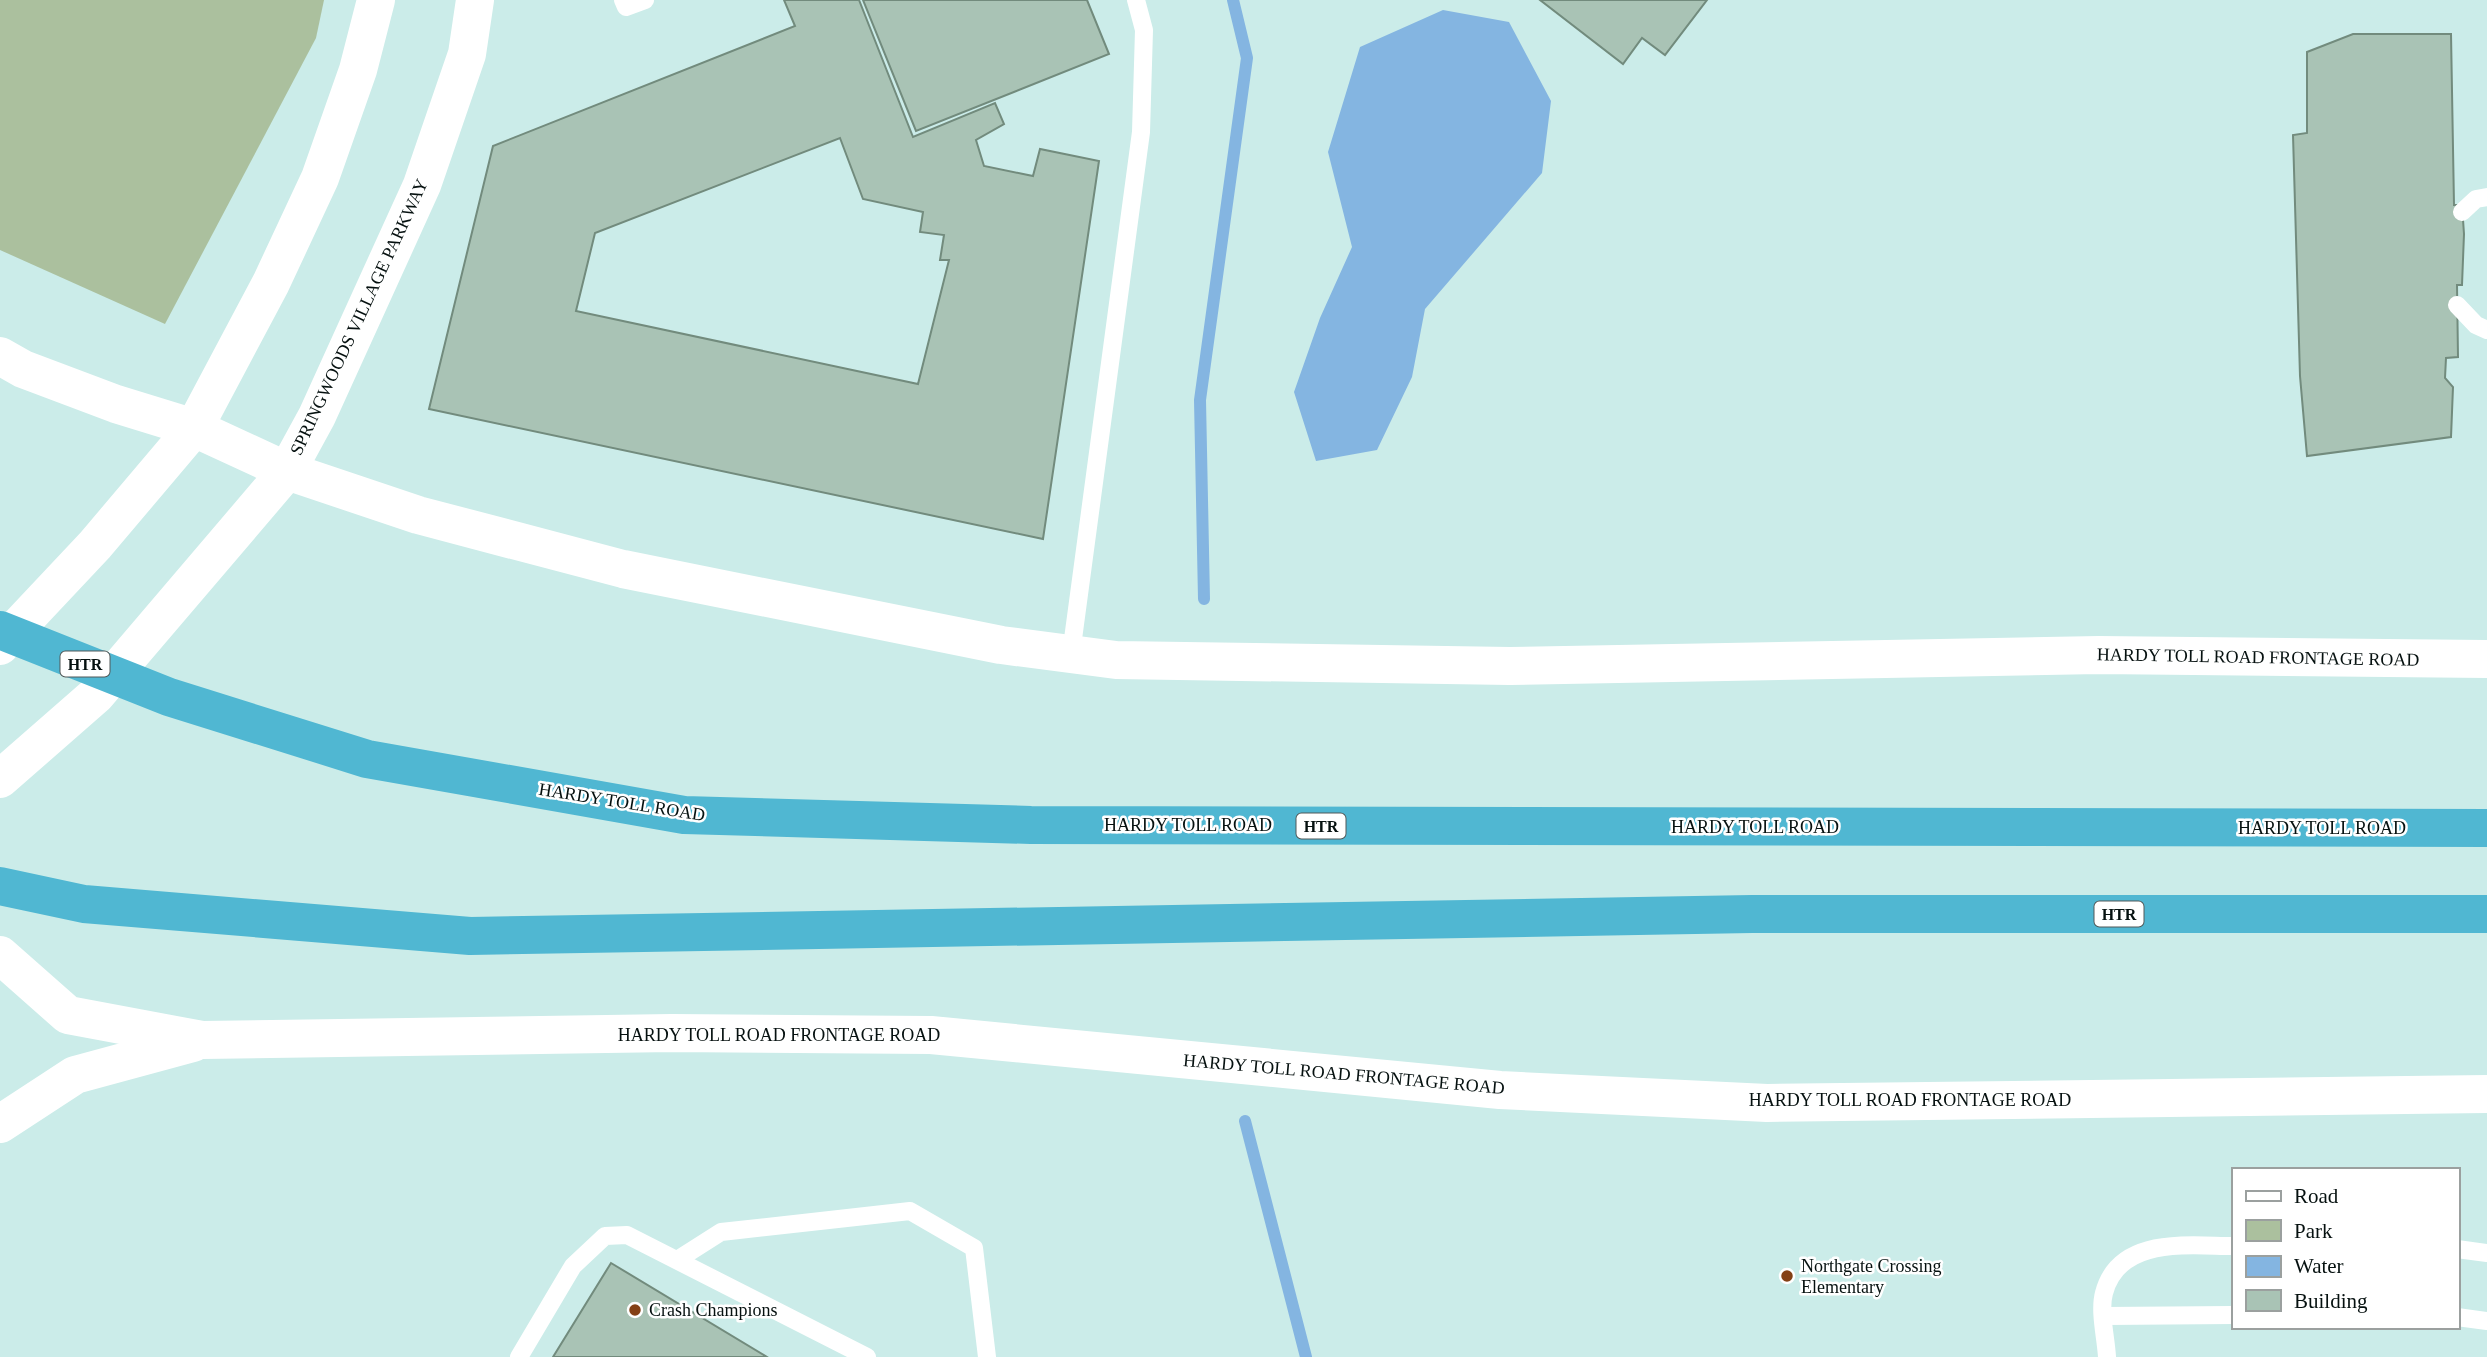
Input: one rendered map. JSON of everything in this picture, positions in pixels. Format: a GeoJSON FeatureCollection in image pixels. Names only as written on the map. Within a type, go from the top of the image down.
{"type":"FeatureCollection","features":[{"type":"Feature","properties":{"kind":"highway","name":"HARDY TOLL ROAD"},"geometry":{"type":"LineString","coordinates":[[2,644],[367,760],[684,815],[1031,825],[2487,828]]}},
{"type":"Feature","properties":{"kind":"highway","name":"HTR"},"geometry":{"type":"LineString","coordinates":[[0,886],[84,904],[470,936],[1752,914],[2487,914]]}},
{"type":"Feature","properties":{"kind":"main road"},"geometry":{"type":"LineString","coordinates":[[2,644],[122,515],[194,428],[271,283],[320,178],[358,70],[376,0]]}},
{"type":"Feature","properties":{"kind":"main road","name":"SPRINGWOODS VILLAGE PARKWAY"},"geometry":{"type":"LineString","coordinates":[[0,779],[96,695],[288,471],[317,416],[422,185],[467,54],[475,0]]}},
{"type":"Feature","properties":{"kind":"main road","name":"HARDY TOLL ROAD FRONTAGE ROAD"},"geometry":{"type":"LineString","coordinates":[[0,356],[23,369],[116,404],[194,428],[288,471],[418,515],[623,569],[1001,645],[1116,660],[1510,666],[2099,655],[2487,659]]}},
{"type":"Feature","properties":{"kind":"main road"},"geometry":{"type":"LineString","coordinates":[[0,954],[68,1015],[202,1040]]}},
{"type":"Feature","properties":{"kind":"main road","name":"HARDY TOLL ROAD FRONTAGE ROAD"},"geometry":{"type":"LineString","coordinates":[[202,1040],[672,1033],[931,1035],[1500,1090],[1767,1103],[2487,1094]]}},
{"type":"Feature","properties":{"kind":"main road"},"geometry":{"type":"LineString","coordinates":[[0,1124],[75,1075],[202,1040]]}},
{"type":"Feature","properties":{"kind":"lane"},"geometry":{"type":"LineString","coordinates":[[623,0],[626,7],[645,0]]}},
{"type":"Feature","properties":{"kind":"lane"},"geometry":{"type":"LineString","coordinates":[[1071,654],[1141,132],[1144,30],[1136,0]]}},
{"type":"Feature","properties":{"kind":"lane"},"geometry":{"type":"LineString","coordinates":[[2462,212],[2476,198],[2487,197]]}},
{"type":"Feature","properties":{"kind":"lane"},"geometry":{"type":"LineString","coordinates":[[2457,306],[2476,325],[2487,330]]}},
{"type":"Feature","properties":{"kind":"lane"},"geometry":{"type":"LineString","coordinates":[[677,1260],[721,1232],[910,1211],[974,1248],[987,1357]]}},
{"type":"Feature","properties":{"kind":"lane"},"geometry":{"type":"LineString","coordinates":[[519,1357],[573,1266],[605,1236],[627,1234],[867,1357]]}},
{"type":"Feature","properties":{"kind":"lane"},"geometry":{"type":"LineString","coordinates":[[2107,1357],[2103,1294],[2116,1267],[2138,1252],[2168,1246],[2232,1246]]}},
{"type":"Feature","properties":{"kind":"lane"},"geometry":{"type":"LineString","coordinates":[[2459,1248],[2487,1253]]}},
{"type":"Feature","properties":{"kind":"lane"},"geometry":{"type":"LineString","coordinates":[[2105,1316],[2232,1315]]}},
{"type":"Feature","properties":{"kind":"lane"},"geometry":{"type":"LineString","coordinates":[[2459,1317],[2487,1321]]}},
{"type":"Feature","properties":{"kind":"green space"},"geometry":{"type":"Polygon","coordinates":[[[0,0],[324,0],[316,38],[165,324],[0,250],[0,0]]]}},
{"type":"Feature","properties":{"kind":"water"},"geometry":{"type":"Polygon","coordinates":[[[1443,10],[1509,22],[1551,101],[1542,173],[1425,309],[1412,377],[1377,450],[1316,461],[1294,392],[1320,318],[1352,247],[1328,152],[1360,47],[1443,10]]]}},
{"type":"Feature","properties":{"kind":"building"},"geometry":{"type":"Polygon","coordinates":[[[784,0],[859,0],[913,137],[995,103],[1004,124],[976,140],[984,166],[1033,176],[1040,149],[1099,161],[1043,539],[429,409],[493,146],[795,26],[784,0]],[[840,138],[595,233],[576,311],[918,384],[949,260],[940,260],[944,235],[920,232],[923,212],[863,199],[840,138]]]}},
{"type":"Feature","properties":{"kind":"building"},"geometry":{"type":"Polygon","coordinates":[[[863,0],[1087,0],[1109,54],[916,131],[863,0]]]}},
{"type":"Feature","properties":{"kind":"building"},"geometry":{"type":"Polygon","coordinates":[[[1540,0],[1707,0],[1665,55],[1642,38],[1623,64],[1540,0]]]}},
{"type":"Feature","properties":{"kind":"building"},"geometry":{"type":"Polygon","coordinates":[[[2353,34],[2451,34],[2454,205],[2462,205],[2464,234],[2462,285],[2457,285],[2458,357],[2446,358],[2445,378],[2453,387],[2451,437],[2307,456],[2300,376],[2293,135],[2307,133],[2307,52],[2353,34]]]}},
{"type":"Feature","properties":{"kind":"building","name":"Crash Champions"},"geometry":{"type":"Polygon","coordinates":[[[611,1263],[767,1357],[553,1357],[611,1263]]]}},
{"type":"Feature","properties":{"kind":"waterway"},"geometry":{"type":"LineString","coordinates":[[1204,599],[1200,400],[1247,58],[1233,0]]}},
{"type":"Feature","properties":{"kind":"waterway"},"geometry":{"type":"LineString","coordinates":[[1245,1121],[1306,1357]]}},
{"type":"Feature","properties":{"kind":"place","name":"Northgate Crossing Elementary"},"geometry":{"type":"Point","coordinates":[1787,1276]}},
{"type":"Feature","properties":{"kind":"place","name":"Crash Champions"},"geometry":{"type":"Point","coordinates":[635,1310]}}]}
